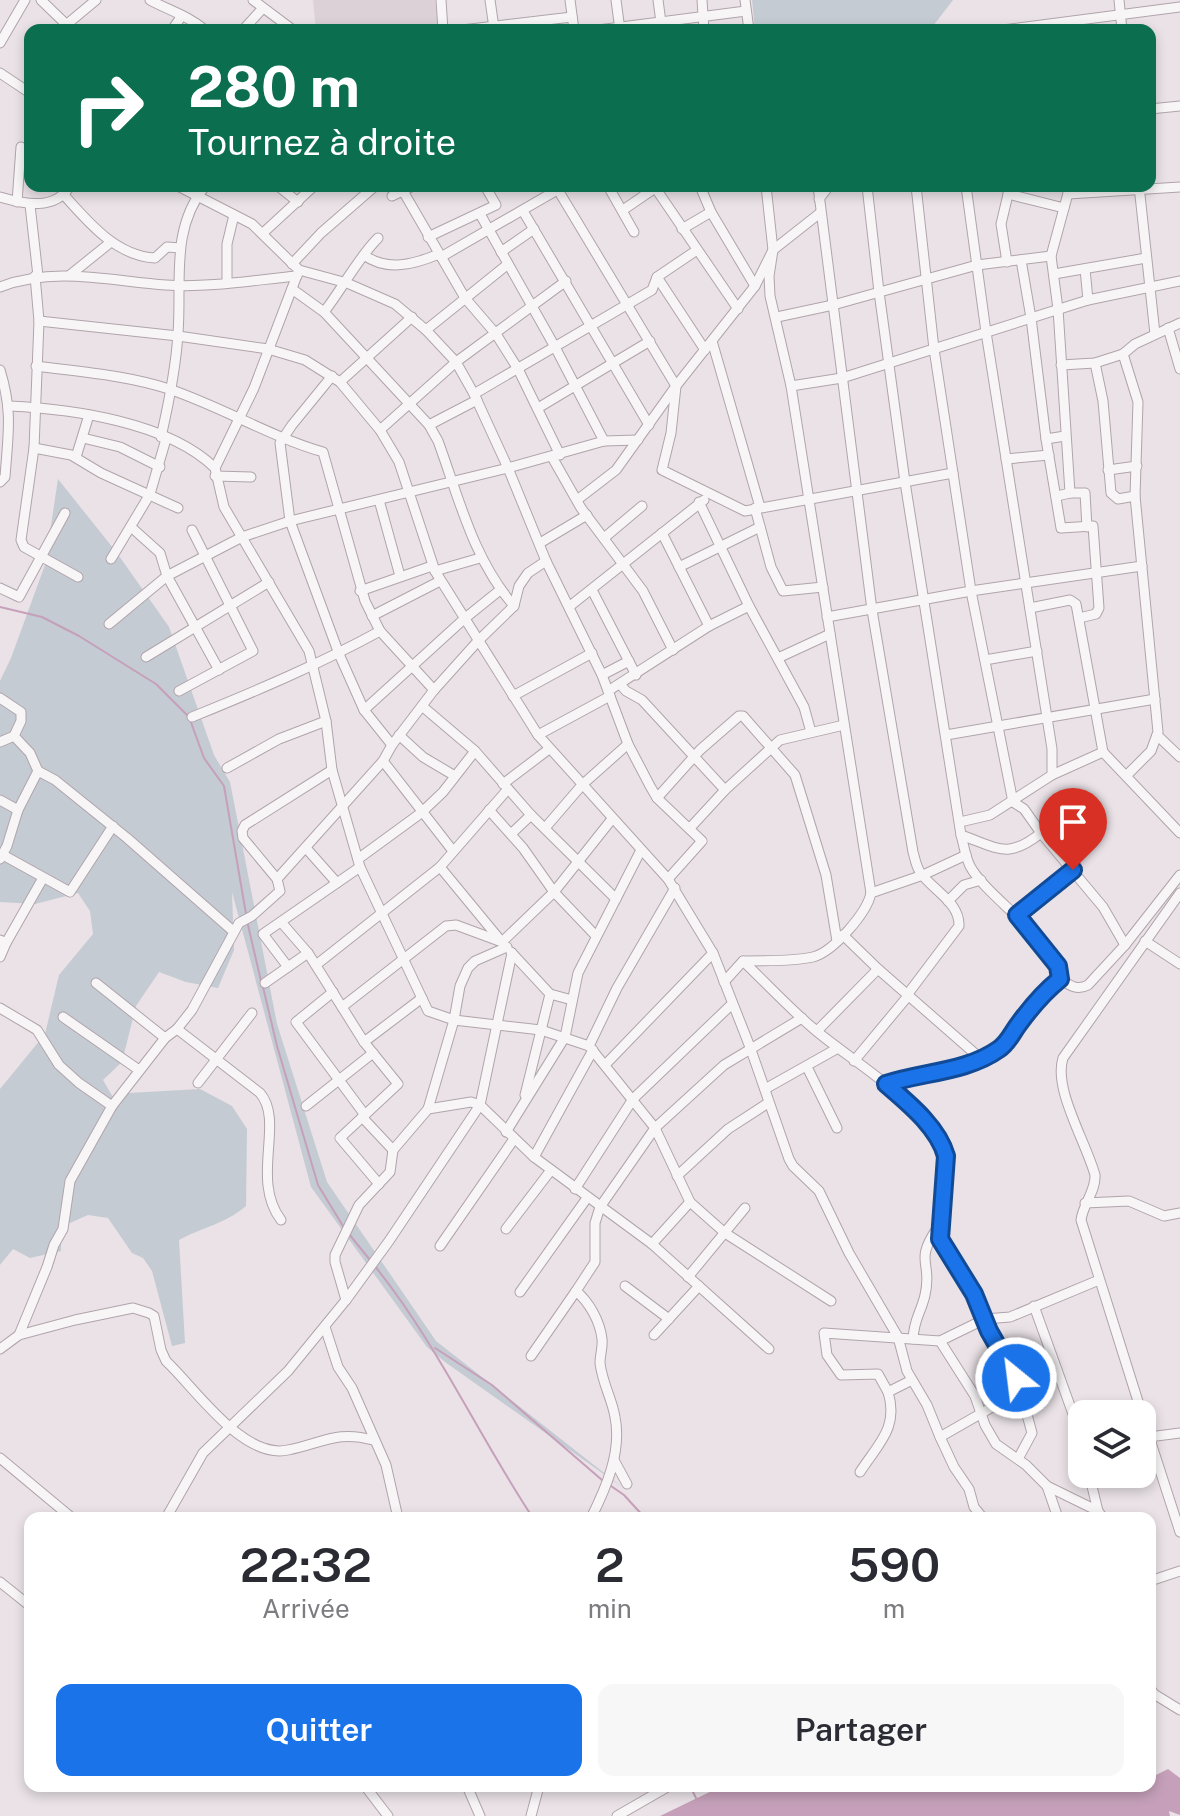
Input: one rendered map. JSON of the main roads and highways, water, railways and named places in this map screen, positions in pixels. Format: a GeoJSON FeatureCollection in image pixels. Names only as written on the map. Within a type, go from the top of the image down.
{"type":"FeatureCollection","features":[{"type":"Feature","properties":{"kind":"waterway"},"geometry":{"type":"LineString","coordinates":[[0,607],[42,617],[79,636],[156,684],[189,717],[204,758],[224,786],[246,914]]}},
{"type":"Feature","properties":{"kind":"waterway"},"geometry":{"type":"LineString","coordinates":[[248,925],[261,981]]}},
{"type":"Feature","properties":{"kind":"waterway"},"geometry":{"type":"LineString","coordinates":[[263,987],[318,1185],[343,1226]]}},
{"type":"Feature","properties":{"kind":"waterway"},"geometry":{"type":"LineString","coordinates":[[349,1234],[370,1260]]}},
{"type":"Feature","properties":{"kind":"waterway"},"geometry":{"type":"LineString","coordinates":[[374,1265],[418,1326],[529,1512]]}},
{"type":"Feature","properties":{"kind":"waterway"},"geometry":{"type":"LineString","coordinates":[[435,1348],[492,1385],[602,1480]]}},
{"type":"Feature","properties":{"kind":"waterway"},"geometry":{"type":"LineString","coordinates":[[611,1486],[640,1512]]}},
{"type":"Feature","properties":{"kind":"waterway"},"geometry":{"type":"LineString","coordinates":[[693,1792],[696,1798]]}}]}
